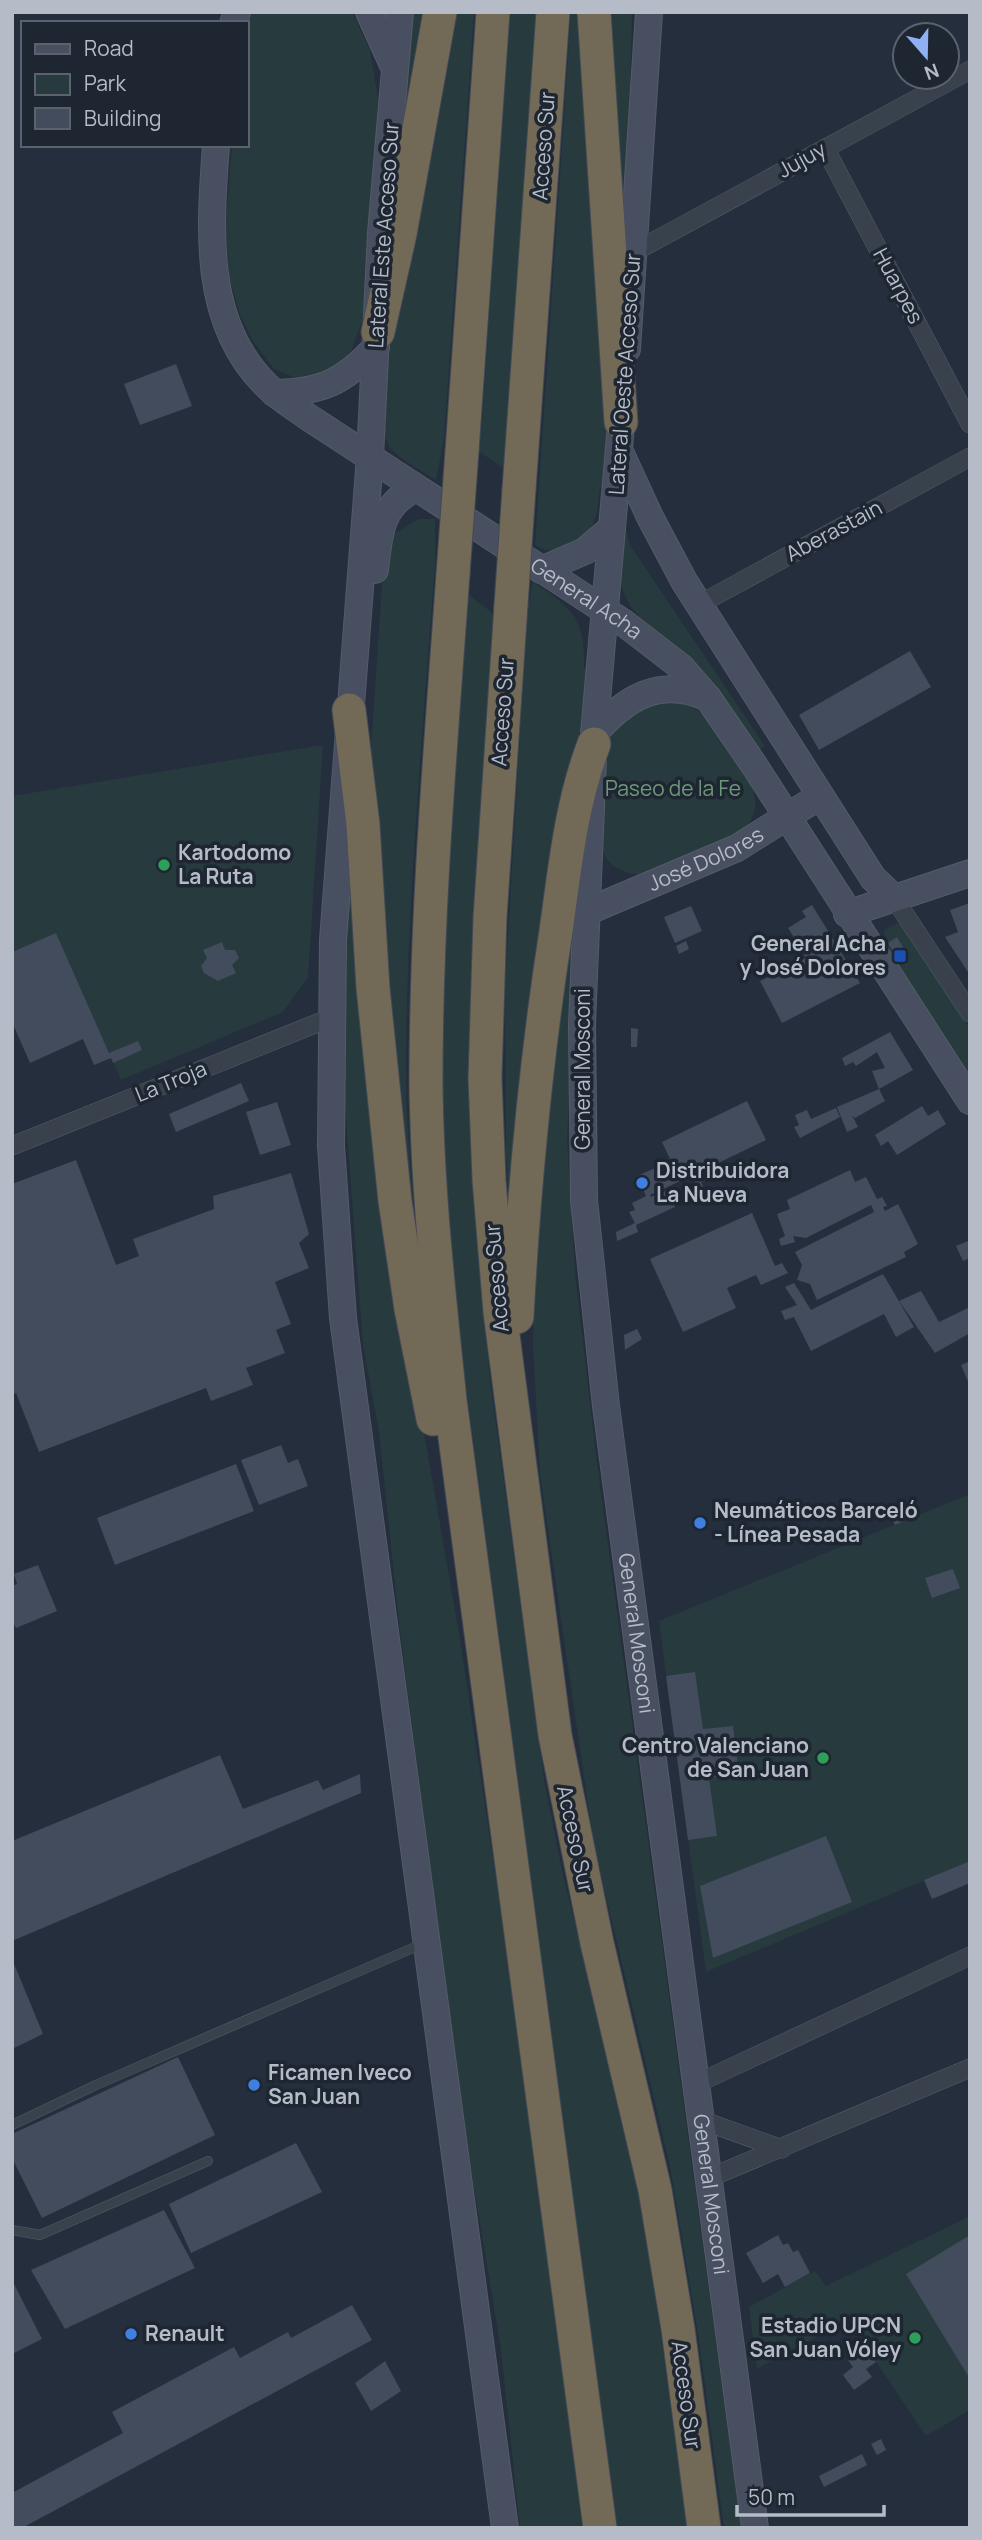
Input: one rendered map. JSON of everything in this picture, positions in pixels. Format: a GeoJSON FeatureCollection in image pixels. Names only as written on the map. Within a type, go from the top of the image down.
{"type":"FeatureCollection","features":[{"type":"Feature","properties":{"kind":"highway"},"geometry":{"type":"LineString","coordinates":[[377,340],[398,245],[440,12]]}},
{"type":"Feature","properties":{"kind":"highway"},"geometry":{"type":"LineString","coordinates":[[493,12],[431,895],[427,1111],[442,1319],[480,1630],[600,2528]]}},
{"type":"Feature","properties":{"kind":"highway","name":"Acceso Sur"},"geometry":{"type":"LineString","coordinates":[[553,12],[490,917],[485,1078],[491,1217],[516,1442],[562,1776],[594,1931],[655,2190],[678,2329],[704,2528]]}},
{"type":"Feature","properties":{"kind":"highway"},"geometry":{"type":"LineString","coordinates":[[594,12],[620,435]]}},
{"type":"Feature","properties":{"kind":"highway"},"geometry":{"type":"LineString","coordinates":[[349,710],[363,824],[385,1121],[403,1258],[433,1418],[480,1630]]}},
{"type":"Feature","properties":{"kind":"highway"},"geometry":{"type":"LineString","coordinates":[[516,1442],[520,1264],[532,1105],[572,821],[594,739]]}},
{"type":"Feature","properties":{"kind":"street"},"geometry":{"type":"LineString","coordinates":[[369,12],[395,71]]}},
{"type":"Feature","properties":{"kind":"street","name":"Lateral Este Acceso Sur"},"geometry":{"type":"LineString","coordinates":[[370,457],[381,233],[400,12]]}},
{"type":"Feature","properties":{"kind":"street","name":"Lateral Oeste Acceso Sur"},"geometry":{"type":"LineString","coordinates":[[594,739],[634,252],[649,12]]}},
{"type":"Feature","properties":{"kind":"street","name":"Jujuy"},"geometry":{"type":"LineString","coordinates":[[634,252],[970,70]]}},
{"type":"Feature","properties":{"kind":"street","name":"General Acha"},"geometry":{"type":"LineString","coordinates":[[216,147],[211,231],[212,265],[235,340],[253,370],[274,393],[667,654],[708,698],[970,1101]]}},
{"type":"Feature","properties":{"kind":"street","name":"Huarpes"},"geometry":{"type":"LineString","coordinates":[[825,148],[970,424]]}},
{"type":"Feature","properties":{"kind":"street"},"geometry":{"type":"LineString","coordinates":[[274,393],[309,391],[333,383],[362,362],[377,340]]}},
{"type":"Feature","properties":{"kind":"street"},"geometry":{"type":"LineString","coordinates":[[620,435],[650,517],[698,605],[873,878],[894,898],[970,1013]]}},
{"type":"Feature","properties":{"kind":"street"},"geometry":{"type":"LineString","coordinates":[[370,457],[360,547],[342,802],[330,1018],[331,1146],[343,1318],[505,2528]]}},
{"type":"Feature","properties":{"kind":"street","name":"Aberastain"},"geometry":{"type":"LineString","coordinates":[[698,605],[970,457]]}},
{"type":"Feature","properties":{"kind":"street"},"geometry":{"type":"LineString","coordinates":[[360,547],[391,504],[416,488]]}},
{"type":"Feature","properties":{"kind":"street"},"geometry":{"type":"LineString","coordinates":[[342,802],[356,770],[363,734],[377,550],[391,504]]}},
{"type":"Feature","properties":{"kind":"street"},"geometry":{"type":"LineString","coordinates":[[541,570],[585,551],[612,528]]}},
{"type":"Feature","properties":{"kind":"street"},"geometry":{"type":"LineString","coordinates":[[594,739],[620,706],[632,698],[659,690],[696,692],[708,698]]}},
{"type":"Feature","properties":{"kind":"street","name":"General Mosconi"},"geometry":{"type":"LineString","coordinates":[[594,739],[582,1089],[587,1237],[609,1429],[755,2528]]}},
{"type":"Feature","properties":{"kind":"street","name":"José Dolores"},"geometry":{"type":"LineString","coordinates":[[586,912],[737,848],[820,796]]}},
{"type":"Feature","properties":{"kind":"street"},"geometry":{"type":"LineString","coordinates":[[847,914],[970,873]]}},
{"type":"Feature","properties":{"kind":"street","name":"La Troja"},"geometry":{"type":"LineString","coordinates":[[12,1146],[330,1018]]}},
{"type":"Feature","properties":{"kind":"street"},"geometry":{"type":"LineString","coordinates":[[696,2084],[970,1956]]}},
{"type":"Feature","properties":{"kind":"street"},"geometry":{"type":"LineString","coordinates":[[709,2178],[970,2068]]}},
{"type":"Feature","properties":{"kind":"street"},"geometry":{"type":"LineString","coordinates":[[701,2120],[782,2149]]}},
{"type":"Feature","properties":{"kind":"lane"},"geometry":{"type":"LineString","coordinates":[[12,2125],[96,2085],[427,1942]]}},
{"type":"Feature","properties":{"kind":"lane"},"geometry":{"type":"LineString","coordinates":[[12,2230],[40,2235],[208,2161]]}},
{"type":"Feature","properties":{"kind":"green space"},"geometry":{"type":"Polygon","coordinates":[[[250,12],[352,12],[370,50],[378,99],[365,313],[351,351],[327,375],[296,378],[274,369],[253,341],[240,315],[229,277],[225,231],[232,147],[248,147],[248,21],[250,12]]]}},
{"type":"Feature","properties":{"kind":"green space"},"geometry":{"type":"Polygon","coordinates":[[[412,12],[427,12],[397,199],[412,12]]]}},
{"type":"Feature","properties":{"kind":"green space"},"geometry":{"type":"Polygon","coordinates":[[[447,12],[474,12],[444,439],[436,480],[404,460],[388,445],[381,402],[382,371],[447,12]]]}},
{"type":"Feature","properties":{"kind":"green space"},"geometry":{"type":"Polygon","coordinates":[[[510,12],[536,12],[504,469],[477,450],[482,423],[510,12]]]}},
{"type":"Feature","properties":{"kind":"green space"},"geometry":{"type":"Polygon","coordinates":[[[571,12],[588,12],[609,427],[604,488],[600,487],[592,526],[574,545],[550,550],[535,545],[571,12]]]}},
{"type":"Feature","properties":{"kind":"green space"},"geometry":{"type":"Polygon","coordinates":[[[607,12],[632,12],[626,258],[607,12]]]}},
{"type":"Feature","properties":{"kind":"green space"},"geometry":{"type":"Polygon","coordinates":[[[419,519],[435,519],[435,564],[413,870],[406,1086],[424,1308],[404,1198],[370,762],[384,555],[395,533],[419,519]]]}},
{"type":"Feature","properties":{"kind":"green space"},"geometry":{"type":"Polygon","coordinates":[[[624,523],[630,545],[765,746],[757,752],[708,678],[688,656],[644,621],[629,604],[620,576],[624,523]]]}},
{"type":"Feature","properties":{"kind":"green space"},"geometry":{"type":"Polygon","coordinates":[[[533,582],[558,600],[574,616],[582,638],[584,668],[589,670],[509,1207],[505,988],[527,613],[533,582]]]}},
{"type":"Feature","properties":{"kind":"green space"},"geometry":{"type":"Polygon","coordinates":[[[468,590],[470,596],[494,614],[485,1323],[490,1380],[544,1780],[563,1875],[620,2104],[645,2220],[687,2528],[617,2528],[461,1347],[446,1204],[439,988],[468,590]]]}},
{"type":"Feature","properties":{"kind":"green space","name":"Paseo de la Fe"},"geometry":{"type":"Polygon","coordinates":[[[660,700],[687,704],[719,732],[747,775],[755,807],[746,830],[644,875],[616,867],[603,851],[601,843],[608,736],[620,718],[660,700]]]}},
{"type":"Feature","properties":{"kind":"green space","name":"Kartodomo La Ruta"},"geometry":{"type":"Polygon","coordinates":[[[323,745],[308,977],[283,1012],[121,1080],[56,934],[12,952],[12,796],[323,745]]]}},
{"type":"Feature","properties":{"kind":"green space"},"geometry":{"type":"Polygon","coordinates":[[[581,811],[567,1141],[575,1273],[597,1463],[741,2528],[724,2528],[699,2340],[670,2166],[594,1846],[540,1474],[533,1346],[534,1263],[581,811]]]}},
{"type":"Feature","properties":{"kind":"green space"},"geometry":{"type":"Polygon","coordinates":[[[357,856],[421,1415],[459,1633],[495,1872],[564,2371],[582,2528],[520,2528],[501,2350],[472,2175],[430,1867],[400,1631],[379,1432],[363,1345],[344,1093],[347,875],[357,856]]]}},
{"type":"Feature","properties":{"kind":"green space"},"geometry":{"type":"Polygon","coordinates":[[[901,922],[970,1029],[970,1076],[885,948],[884,930],[901,922]]]}},
{"type":"Feature","properties":{"kind":"green space","name":"Centro Valenciano de San Juan"},"geometry":{"type":"Polygon","coordinates":[[[970,1494],[970,1861],[706,1972],[659,1621],[970,1494]]]}},
{"type":"Feature","properties":{"kind":"green space","name":"Estadio UPCN San Juan Vóley"},"geometry":{"type":"Polygon","coordinates":[[[970,2216],[970,2410],[926,2436],[848,2320],[757,2369],[749,2307],[815,2271],[826,2286],[970,2216]]]}},
{"type":"Feature","properties":{"kind":"building"},"geometry":{"type":"Polygon","coordinates":[[[176,364],[192,406],[140,425],[124,384],[176,364]]]}},
{"type":"Feature","properties":{"kind":"building"},"geometry":{"type":"Polygon","coordinates":[[[910,651],[931,687],[819,750],[799,715],[910,651]]]}},
{"type":"Feature","properties":{"kind":"building"},"geometry":{"type":"Polygon","coordinates":[[[970,903],[970,975],[945,937],[958,932],[950,910],[970,903]]]}},
{"type":"Feature","properties":{"kind":"building"},"geometry":{"type":"Polygon","coordinates":[[[812,905],[860,983],[782,1023],[760,981],[806,958],[800,949],[796,951],[790,942],[795,939],[788,928],[806,917],[802,911],[812,905]]]}},
{"type":"Feature","properties":{"kind":"building"},"geometry":{"type":"Polygon","coordinates":[[[691,906],[702,931],[675,943],[664,917],[691,906]]]}},
{"type":"Feature","properties":{"kind":"building"},"geometry":{"type":"Polygon","coordinates":[[[56,933],[109,1053],[138,1041],[142,1050],[113,1063],[111,1058],[94,1065],[83,1039],[30,1063],[12,1022],[12,952],[56,933]]]}},
{"type":"Feature","properties":{"kind":"building"},"geometry":{"type":"Polygon","coordinates":[[[897,937],[904,949],[895,955],[888,943],[897,937]]]}},
{"type":"Feature","properties":{"kind":"building"},"geometry":{"type":"Polygon","coordinates":[[[686,941],[689,949],[679,954],[676,946],[686,941]]]}},
{"type":"Feature","properties":{"kind":"building"},"geometry":{"type":"Polygon","coordinates":[[[222,942],[225,950],[235,950],[239,958],[232,965],[236,973],[218,981],[204,973],[201,966],[207,958],[203,950],[222,942]]]}},
{"type":"Feature","properties":{"kind":"building"},"geometry":{"type":"Polygon","coordinates":[[[631,1028],[638,1029],[637,1047],[631,1047],[631,1028]]]}},
{"type":"Feature","properties":{"kind":"building"},"geometry":{"type":"Polygon","coordinates":[[[890,1032],[913,1070],[879,1089],[872,1071],[885,1068],[877,1052],[856,1066],[853,1062],[845,1066],[842,1058],[890,1032]]]}},
{"type":"Feature","properties":{"kind":"building"},"geometry":{"type":"Polygon","coordinates":[[[241,1083],[249,1101],[176,1132],[169,1114],[241,1083]]]}},
{"type":"Feature","properties":{"kind":"building"},"geometry":{"type":"Polygon","coordinates":[[[879,1089],[885,1101],[855,1118],[852,1115],[858,1127],[847,1132],[837,1107],[879,1089]]]}},
{"type":"Feature","properties":{"kind":"building"},"geometry":{"type":"Polygon","coordinates":[[[747,1101],[766,1140],[712,1166],[717,1178],[701,1182],[704,1188],[699,1191],[691,1176],[650,1195],[651,1197],[668,1190],[675,1207],[636,1225],[638,1232],[617,1241],[616,1232],[635,1223],[629,1212],[635,1210],[632,1203],[646,1196],[637,1176],[671,1161],[662,1142],[747,1101]]]}},
{"type":"Feature","properties":{"kind":"building"},"geometry":{"type":"Polygon","coordinates":[[[277,1102],[291,1145],[260,1155],[246,1112],[277,1102]]]}},
{"type":"Feature","properties":{"kind":"building"},"geometry":{"type":"Polygon","coordinates":[[[922,1106],[928,1116],[938,1110],[946,1124],[897,1155],[888,1141],[881,1146],[875,1135],[922,1106]]]}},
{"type":"Feature","properties":{"kind":"building"},"geometry":{"type":"Polygon","coordinates":[[[836,1108],[840,1117],[800,1138],[794,1127],[799,1125],[795,1115],[807,1110],[811,1119],[836,1108]]]}},
{"type":"Feature","properties":{"kind":"building"},"geometry":{"type":"Polygon","coordinates":[[[76,1160],[116,1265],[139,1256],[133,1239],[214,1209],[213,1196],[291,1173],[309,1234],[299,1243],[309,1268],[275,1282],[291,1324],[276,1330],[285,1353],[246,1368],[253,1385],[211,1401],[206,1388],[39,1452],[16,1393],[12,1395],[12,1184],[76,1160]]]}},
{"type":"Feature","properties":{"kind":"building"},"geometry":{"type":"Polygon","coordinates":[[[850,1170],[855,1182],[866,1177],[877,1199],[882,1197],[887,1206],[883,1207],[885,1211],[898,1204],[918,1244],[904,1252],[906,1257],[817,1300],[810,1284],[797,1280],[802,1265],[795,1252],[874,1212],[871,1205],[806,1238],[793,1236],[795,1242],[781,1246],[779,1239],[785,1236],[777,1214],[790,1209],[787,1200],[850,1170]]]}},
{"type":"Feature","properties":{"kind":"building"},"geometry":{"type":"Polygon","coordinates":[[[752,1213],[775,1266],[782,1263],[788,1273],[761,1285],[756,1275],[727,1288],[736,1308],[683,1332],[650,1259],[752,1213]]]}},
{"type":"Feature","properties":{"kind":"building"},"geometry":{"type":"Polygon","coordinates":[[[968,1241],[970,1258],[963,1261],[956,1246],[968,1241]]]}},
{"type":"Feature","properties":{"kind":"building"},"geometry":{"type":"Polygon","coordinates":[[[883,1274],[914,1327],[896,1337],[884,1314],[811,1351],[794,1317],[785,1320],[781,1311],[797,1305],[785,1287],[794,1283],[811,1310],[883,1274]]]}},
{"type":"Feature","properties":{"kind":"building"},"geometry":{"type":"Polygon","coordinates":[[[921,1291],[939,1322],[970,1307],[970,1333],[935,1353],[899,1301],[921,1291]]]}},
{"type":"Feature","properties":{"kind":"building"},"geometry":{"type":"Polygon","coordinates":[[[637,1329],[642,1339],[625,1350],[624,1335],[637,1329]]]}},
{"type":"Feature","properties":{"kind":"building"},"geometry":{"type":"Polygon","coordinates":[[[970,1361],[970,1386],[961,1365],[970,1361]]]}},
{"type":"Feature","properties":{"kind":"building"},"geometry":{"type":"Polygon","coordinates":[[[281,1445],[288,1463],[298,1459],[308,1486],[259,1505],[241,1460],[281,1445]]]}},
{"type":"Feature","properties":{"kind":"building"},"geometry":{"type":"Polygon","coordinates":[[[236,1464],[254,1511],[115,1565],[97,1518],[236,1464]]]}},
{"type":"Feature","properties":{"kind":"building"},"geometry":{"type":"Polygon","coordinates":[[[900,1511],[905,1521],[895,1525],[891,1515],[900,1511]]]}},
{"type":"Feature","properties":{"kind":"building"},"geometry":{"type":"Polygon","coordinates":[[[38,1565],[57,1611],[16,1628],[12,1620],[12,1586],[17,1584],[14,1574],[38,1565]]]}},
{"type":"Feature","properties":{"kind":"building"},"geometry":{"type":"Polygon","coordinates":[[[953,1569],[960,1588],[932,1598],[925,1578],[953,1569]]]}},
{"type":"Feature","properties":{"kind":"building"},"geometry":{"type":"Polygon","coordinates":[[[695,1672],[703,1729],[733,1726],[739,1774],[709,1778],[717,1836],[688,1840],[666,1676],[695,1672]]]}},
{"type":"Feature","properties":{"kind":"building"},"geometry":{"type":"Polygon","coordinates":[[[220,1755],[243,1809],[318,1780],[323,1790],[360,1774],[361,1793],[12,1941],[12,1841],[220,1755]]]}},
{"type":"Feature","properties":{"kind":"building"},"geometry":{"type":"Polygon","coordinates":[[[826,1836],[852,1902],[713,1958],[700,1886],[826,1836]]]}},
{"type":"Feature","properties":{"kind":"building"},"geometry":{"type":"Polygon","coordinates":[[[970,1861],[970,1883],[932,1899],[924,1880],[970,1861]]]}},
{"type":"Feature","properties":{"kind":"building"},"geometry":{"type":"Polygon","coordinates":[[[12,1959],[43,2034],[12,2049],[12,1959]]]}},
{"type":"Feature","properties":{"kind":"building"},"geometry":{"type":"Polygon","coordinates":[[[178,2057],[215,2135],[42,2218],[12,2158],[12,2134],[178,2057]]]}},
{"type":"Feature","properties":{"kind":"building"},"geometry":{"type":"Polygon","coordinates":[[[296,2143],[322,2192],[191,2253],[169,2204],[296,2143]]]}},
{"type":"Feature","properties":{"kind":"building"},"geometry":{"type":"Polygon","coordinates":[[[164,2210],[195,2268],[65,2329],[31,2270],[164,2210]]]}},
{"type":"Feature","properties":{"kind":"building"},"geometry":{"type":"Polygon","coordinates":[[[778,2235],[783,2245],[788,2243],[793,2252],[798,2250],[810,2273],[785,2287],[778,2274],[763,2283],[746,2253],[778,2235]]]}},
{"type":"Feature","properties":{"kind":"building"},"geometry":{"type":"Polygon","coordinates":[[[970,2235],[970,2379],[906,2274],[970,2235]]]}},
{"type":"Feature","properties":{"kind":"building"},"geometry":{"type":"Polygon","coordinates":[[[12,2280],[42,2339],[12,2354],[12,2280]]]}},
{"type":"Feature","properties":{"kind":"building"},"geometry":{"type":"Polygon","coordinates":[[[352,2305],[372,2340],[22,2528],[12,2528],[12,2493],[123,2433],[112,2412],[234,2347],[240,2358],[288,2332],[291,2338],[352,2305]]]}},
{"type":"Feature","properties":{"kind":"building"},"geometry":{"type":"Polygon","coordinates":[[[870,2353],[876,2362],[866,2369],[872,2377],[854,2390],[843,2375],[853,2367],[848,2360],[857,2354],[860,2359],[870,2353]]]}},
{"type":"Feature","properties":{"kind":"building"},"geometry":{"type":"Polygon","coordinates":[[[385,2361],[401,2391],[371,2411],[355,2383],[385,2361]]]}},
{"type":"Feature","properties":{"kind":"building"},"geometry":{"type":"Polygon","coordinates":[[[881,2439],[886,2450],[877,2455],[871,2444],[881,2439]]]}},
{"type":"Feature","properties":{"kind":"building"},"geometry":{"type":"Polygon","coordinates":[[[862,2454],[867,2465],[824,2487],[819,2476],[862,2454]]]}},
{"type":"Feature","properties":{"kind":"place","name":"Kartodomo La Ruta"},"geometry":{"type":"Point","coordinates":[164,865]}},
{"type":"Feature","properties":{"kind":"place","name":"General Acha y José Dolores"},"geometry":{"type":"Point","coordinates":[900,956]}},
{"type":"Feature","properties":{"kind":"place","name":"Distribuidora La Nueva"},"geometry":{"type":"Point","coordinates":[642,1183]}},
{"type":"Feature","properties":{"kind":"place","name":"Neumáticos Barceló - Línea Pesada"},"geometry":{"type":"Point","coordinates":[700,1523]}},
{"type":"Feature","properties":{"kind":"place","name":"Centro Valenciano de San Juan"},"geometry":{"type":"Point","coordinates":[823,1758]}},
{"type":"Feature","properties":{"kind":"place","name":"Ficamen Iveco San Juan"},"geometry":{"type":"Point","coordinates":[254,2085]}},
{"type":"Feature","properties":{"kind":"place","name":"Renault"},"geometry":{"type":"Point","coordinates":[131,2334]}},
{"type":"Feature","properties":{"kind":"place","name":"Estadio UPCN San Juan Vóley"},"geometry":{"type":"Point","coordinates":[915,2338]}}]}
